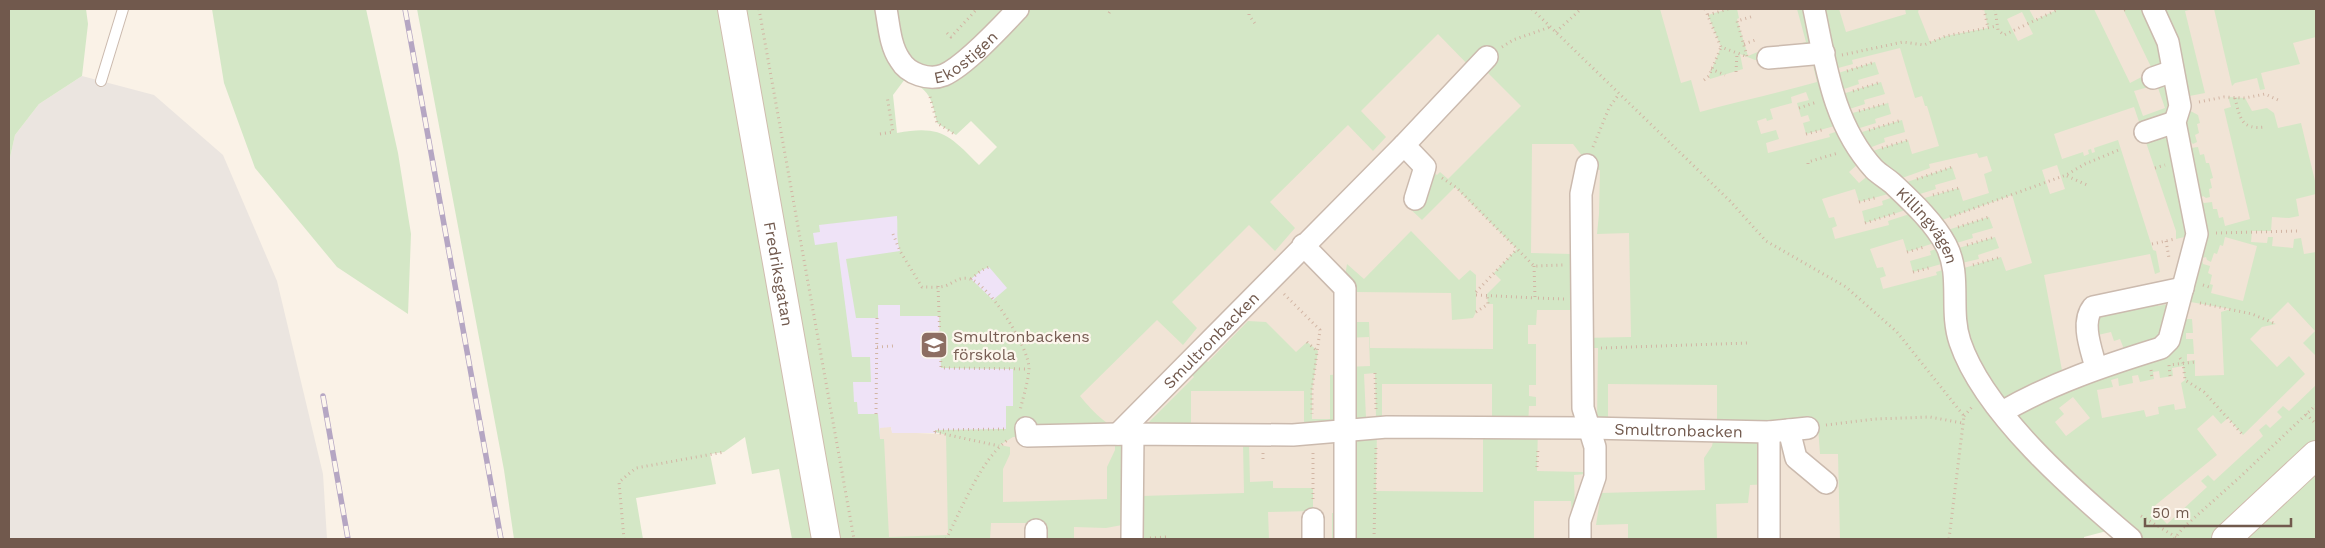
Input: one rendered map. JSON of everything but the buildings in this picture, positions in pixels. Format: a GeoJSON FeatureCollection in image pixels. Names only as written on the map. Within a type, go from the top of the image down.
{"type":"FeatureCollection","features":[{"type":"Feature","properties":{"kind":"street","name":"Fredriksgatan"},"geometry":{"type":"LineString","coordinates":[[732,9],[826,539]]}},
{"type":"Feature","properties":{"kind":"street","name":"Ekostigen"},"geometry":{"type":"LineString","coordinates":[[886,9],[894,48],[899,59],[905,68],[926,77],[942,76],[958,66],[1018,9]]}},
{"type":"Feature","properties":{"kind":"street","name":"Killingvägen"},"geometry":{"type":"LineString","coordinates":[[1814,9],[1833,98],[1842,117],[1858,146],[1876,170],[1931,224],[1951,261],[1954,310],[1959,340],[1964,354],[1978,378],[2019,435],[2131,539]]}},
{"type":"Feature","properties":{"kind":"street"},"geometry":{"type":"LineString","coordinates":[[2002,412],[2019,402],[2096,368],[2162,348],[2169,340],[2197,234],[2168,42],[2153,9]]}},
{"type":"Feature","properties":{"kind":"street"},"geometry":{"type":"LineString","coordinates":[[1759,51],[1824,53]]}},
{"type":"Feature","properties":{"kind":"street","name":"Smultronbacken"},"geometry":{"type":"LineString","coordinates":[[1126,434],[1270,279],[1404,145],[1487,57]]}},
{"type":"Feature","properties":{"kind":"street"},"geometry":{"type":"LineString","coordinates":[[2153,78],[2173,71]]}},
{"type":"Feature","properties":{"kind":"street"},"geometry":{"type":"LineString","coordinates":[[2145,132],[2178,114]]}},
{"type":"Feature","properties":{"kind":"street"},"geometry":{"type":"LineString","coordinates":[[1404,145],[1425,167],[1415,198]]}},
{"type":"Feature","properties":{"kind":"street","name":"Smultronbacken"},"geometry":{"type":"LineString","coordinates":[[1580,539],[1580,521],[1595,477],[1595,447],[1583,408],[1581,194],[1586,165]]}},
{"type":"Feature","properties":{"kind":"street"},"geometry":{"type":"LineString","coordinates":[[1303,245],[1345,288],[1345,539]]}},
{"type":"Feature","properties":{"kind":"street"},"geometry":{"type":"LineString","coordinates":[[2158,278],[2183,288]]}},
{"type":"Feature","properties":{"kind":"street"},"geometry":{"type":"LineString","coordinates":[[2096,368],[2088,329],[2088,317],[2093,307],[2183,288]]}},
{"type":"Feature","properties":{"kind":"street","name":"Smultronbacken"},"geometry":{"type":"LineString","coordinates":[[1021,428],[1126,434],[1313,433],[1377,428],[1788,430]]}},
{"type":"Feature","properties":{"kind":"street"},"geometry":{"type":"LineString","coordinates":[[1788,430],[1796,458],[1826,484]]}},
{"type":"Feature","properties":{"kind":"street"},"geometry":{"type":"LineString","coordinates":[[1769,539],[1788,430]]}},
{"type":"Feature","properties":{"kind":"street"},"geometry":{"type":"LineString","coordinates":[[1126,434],[1132,539]]}},
{"type":"Feature","properties":{"kind":"street"},"geometry":{"type":"LineString","coordinates":[[2226,539],[2316,455]]}},
{"type":"Feature","properties":{"kind":"lane"},"geometry":{"type":"LineString","coordinates":[[101,81],[122,9]]}},
{"type":"Feature","properties":{"kind":"path"},"geometry":{"type":"LineString","coordinates":[[759,9],[854,539]]}},
{"type":"Feature","properties":{"kind":"path"},"geometry":{"type":"LineString","coordinates":[[947,33],[950,36],[977,9]]}},
{"type":"Feature","properties":{"kind":"path"},"geometry":{"type":"LineString","coordinates":[[1249,9],[1249,15],[1256,25]]}},
{"type":"Feature","properties":{"kind":"path"},"geometry":{"type":"LineString","coordinates":[[1532,9],[1730,201],[1766,241],[1846,287],[1897,332],[1964,416],[1949,539]]}},
{"type":"Feature","properties":{"kind":"path"},"geometry":{"type":"LineString","coordinates":[[1556,32],[1581,9]]}},
{"type":"Feature","properties":{"kind":"path"},"geometry":{"type":"LineString","coordinates":[[1704,80],[1709,76],[1721,47],[1705,9]]}},
{"type":"Feature","properties":{"kind":"path"},"geometry":{"type":"LineString","coordinates":[[1708,15],[1728,9]]}},
{"type":"Feature","properties":{"kind":"path"},"geometry":{"type":"LineString","coordinates":[[1984,9],[1988,28]]}},
{"type":"Feature","properties":{"kind":"path"},"geometry":{"type":"LineString","coordinates":[[1994,9],[1997,26],[2000,33],[2004,35],[2059,9]]}},
{"type":"Feature","properties":{"kind":"path"},"geometry":{"type":"LineString","coordinates":[[1754,16],[1737,21],[1744,44],[1759,51]]}},
{"type":"Feature","properties":{"kind":"path"},"geometry":{"type":"LineString","coordinates":[[1824,53],[1842,55],[1903,42],[1924,45],[1946,36],[1997,26]]}},
{"type":"Feature","properties":{"kind":"path"},"geometry":{"type":"LineString","coordinates":[[1487,57],[1513,40],[1550,27]]}},
{"type":"Feature","properties":{"kind":"path"},"geometry":{"type":"LineString","coordinates":[[1744,44],[1759,51]]}},
{"type":"Feature","properties":{"kind":"path"},"geometry":{"type":"LineString","coordinates":[[1721,47],[1737,53],[1759,51]]}},
{"type":"Feature","properties":{"kind":"path"},"geometry":{"type":"LineString","coordinates":[[1736,72],[1737,53]]}},
{"type":"Feature","properties":{"kind":"path"},"geometry":{"type":"LineString","coordinates":[[1828,76],[1875,62]]}},
{"type":"Feature","properties":{"kind":"path"},"geometry":{"type":"LineString","coordinates":[[1712,69],[1725,75]]}},
{"type":"Feature","properties":{"kind":"path"},"geometry":{"type":"LineString","coordinates":[[1833,98],[1881,82]]}},
{"type":"Feature","properties":{"kind":"path"},"geometry":{"type":"LineString","coordinates":[[926,92],[932,100],[937,123],[956,135]]}},
{"type":"Feature","properties":{"kind":"path"},"geometry":{"type":"LineString","coordinates":[[1586,165],[1609,108],[1619,94]]}},
{"type":"Feature","properties":{"kind":"path"},"geometry":{"type":"LineString","coordinates":[[2178,114],[2224,97],[2245,98],[2265,94],[2278,100]]}},
{"type":"Feature","properties":{"kind":"path"},"geometry":{"type":"LineString","coordinates":[[880,134],[893,132],[887,96]]}},
{"type":"Feature","properties":{"kind":"path"},"geometry":{"type":"LineString","coordinates":[[2235,98],[2243,123],[2247,127],[2265,127]]}},
{"type":"Feature","properties":{"kind":"path"},"geometry":{"type":"LineString","coordinates":[[1842,117],[1888,103]]}},
{"type":"Feature","properties":{"kind":"path"},"geometry":{"type":"LineString","coordinates":[[1858,146],[1902,120]]}},
{"type":"Feature","properties":{"kind":"path"},"geometry":{"type":"LineString","coordinates":[[1808,164],[1808,162],[1858,146],[1908,140]]}},
{"type":"Feature","properties":{"kind":"path"},"geometry":{"type":"LineString","coordinates":[[1931,224],[2066,175],[2091,161],[2121,149]]}},
{"type":"Feature","properties":{"kind":"path"},"geometry":{"type":"LineString","coordinates":[[1425,167],[1457,188],[1534,266],[1535,298]]}},
{"type":"Feature","properties":{"kind":"path"},"geometry":{"type":"LineString","coordinates":[[1894,186],[1952,167]]}},
{"type":"Feature","properties":{"kind":"path"},"geometry":{"type":"LineString","coordinates":[[2066,175],[2087,184]]}},
{"type":"Feature","properties":{"kind":"path"},"geometry":{"type":"LineString","coordinates":[[1865,223],[1915,207]]}},
{"type":"Feature","properties":{"kind":"path"},"geometry":{"type":"LineString","coordinates":[[1966,224],[1990,217]]}},
{"type":"Feature","properties":{"kind":"path"},"geometry":{"type":"LineString","coordinates":[[2197,234],[2297,231]]}},
{"type":"Feature","properties":{"kind":"path"},"geometry":{"type":"LineString","coordinates":[[893,234],[900,251],[922,287],[944,286],[958,278],[971,279],[989,294],[1018,334],[1029,368],[1021,428],[1013,437],[999,446],[985,465],[946,539]]}},
{"type":"Feature","properties":{"kind":"path"},"geometry":{"type":"LineString","coordinates":[[1951,261],[1995,237]]}},
{"type":"Feature","properties":{"kind":"path"},"geometry":{"type":"LineString","coordinates":[[1517,249],[1476,293],[1582,300]]}},
{"type":"Feature","properties":{"kind":"path"},"geometry":{"type":"LineString","coordinates":[[1951,261],[2001,257]]}},
{"type":"Feature","properties":{"kind":"path"},"geometry":{"type":"LineString","coordinates":[[1534,266],[1582,265]]}},
{"type":"Feature","properties":{"kind":"path"},"geometry":{"type":"LineString","coordinates":[[971,279],[989,267]]}},
{"type":"Feature","properties":{"kind":"path"},"geometry":{"type":"LineString","coordinates":[[1270,279],[1289,301],[1320,330],[1312,390],[1313,529]]}},
{"type":"Feature","properties":{"kind":"path"},"geometry":{"type":"LineString","coordinates":[[938,286],[941,368],[1029,368]]}},
{"type":"Feature","properties":{"kind":"path"},"geometry":{"type":"LineString","coordinates":[[2183,288],[2217,306],[2252,314],[2276,324]]}},
{"type":"Feature","properties":{"kind":"path"},"geometry":{"type":"LineString","coordinates":[[1476,312],[1488,304],[1487,294]]}},
{"type":"Feature","properties":{"kind":"path"},"geometry":{"type":"LineString","coordinates":[[876,414],[877,318]]}},
{"type":"Feature","properties":{"kind":"path"},"geometry":{"type":"LineString","coordinates":[[2169,340],[2183,363],[2185,380],[2204,392],[2243,435]]}},
{"type":"Feature","properties":{"kind":"path"},"geometry":{"type":"LineString","coordinates":[[1307,342],[1318,351]]}},
{"type":"Feature","properties":{"kind":"path"},"geometry":{"type":"LineString","coordinates":[[1582,348],[1748,343]]}},
{"type":"Feature","properties":{"kind":"path"},"geometry":{"type":"LineString","coordinates":[[877,347],[893,346]]}},
{"type":"Feature","properties":{"kind":"path"},"geometry":{"type":"LineString","coordinates":[[2170,376],[2169,366],[2195,362]]}},
{"type":"Feature","properties":{"kind":"path"},"geometry":{"type":"LineString","coordinates":[[1374,539],[1377,428],[1375,374]]}},
{"type":"Feature","properties":{"kind":"path"},"geometry":{"type":"LineString","coordinates":[[2141,516],[2175,538],[2184,527],[2316,405]]}},
{"type":"Feature","properties":{"kind":"path"},"geometry":{"type":"LineString","coordinates":[[2306,414],[2316,424]]}},
{"type":"Feature","properties":{"kind":"path"},"geometry":{"type":"LineString","coordinates":[[1788,430],[1875,419],[1918,417],[1930,417],[1962,423]]}},
{"type":"Feature","properties":{"kind":"path"},"geometry":{"type":"LineString","coordinates":[[999,446],[935,432],[935,430],[1021,428]]}},
{"type":"Feature","properties":{"kind":"path"},"geometry":{"type":"LineString","coordinates":[[624,539],[620,482],[636,468],[724,452]]}},
{"type":"Feature","properties":{"kind":"shaded area"},"geometry":{"type":"Polygon","coordinates":[[[1444,9],[2316,9],[2316,405],[2174,539],[2066,480],[1853,539],[854,539],[880,439],[880,427],[891,427],[892,432],[1013,437],[1051,436],[1053,370],[1444,9]]]}},
{"type":"Feature","properties":{"kind":"shaded area"},"geometry":{"type":"Polygon","coordinates":[[[82,76],[154,95],[223,155],[277,281],[323,474],[327,539],[9,539],[9,162],[15,135],[39,104],[82,76]]]}},
{"type":"Feature","properties":{"kind":"shaded area","name":"Smultronbackens förskola"},"geometry":{"type":"Polygon","coordinates":[[[962,198],[1033,266],[1052,425],[1027,436],[1013,437],[950,433],[892,433],[891,427],[880,428],[880,439],[836,443],[797,219],[962,198]]]}},
{"type":"Feature","properties":{"kind":"green space"},"geometry":{"type":"Polygon","coordinates":[[[9,9],[86,9],[88,24],[82,76],[39,104],[15,135],[9,162],[9,9]]]}},
{"type":"Feature","properties":{"kind":"green space"},"geometry":{"type":"Polygon","coordinates":[[[212,9],[366,9],[398,153],[411,234],[408,314],[337,267],[255,168],[224,83],[212,9]]]}},
{"type":"Feature","properties":{"kind":"green space"},"geometry":{"type":"Polygon","coordinates":[[[417,9],[1660,9],[1681,83],[1691,80],[1700,112],[1817,82],[1813,65],[1826,63],[1792,55],[1755,60],[1740,54],[1743,69],[1710,79],[1709,76],[1721,47],[1708,15],[1728,9],[1737,9],[1739,18],[1737,19],[1748,56],[1765,49],[1768,52],[1806,42],[1797,9],[1839,9],[1846,32],[1906,14],[1905,9],[1919,9],[1918,12],[1930,42],[1946,36],[1988,28],[1984,9],[2029,9],[2035,20],[2059,9],[2094,9],[2130,83],[2153,71],[2123,9],[2193,9],[2185,11],[2205,93],[2179,98],[2181,106],[2198,115],[2200,123],[2197,124],[2199,133],[2195,135],[2197,142],[2193,144],[2190,141],[2187,144],[2191,148],[2198,147],[2200,155],[2204,154],[2206,163],[2209,163],[2213,178],[2210,179],[2212,188],[2209,189],[2210,197],[2206,198],[2203,196],[2200,199],[2204,203],[2212,202],[2213,209],[2217,209],[2219,218],[2223,217],[2225,226],[2250,219],[2224,109],[2231,107],[2228,97],[2245,98],[2252,111],[2267,108],[2274,113],[2278,128],[2301,123],[2316,185],[2316,194],[2296,199],[2299,216],[2289,218],[2272,217],[2271,231],[2252,231],[2251,242],[2267,243],[2268,237],[2273,237],[2272,246],[2293,248],[2294,239],[2301,238],[2304,254],[2316,252],[2316,356],[2303,343],[2315,331],[2288,302],[2269,321],[2276,324],[2262,327],[2250,339],[2277,367],[2289,356],[2305,374],[2243,435],[2228,418],[2221,424],[2213,415],[2197,429],[2217,455],[2152,508],[2167,524],[2207,487],[2201,481],[2208,475],[2214,481],[2263,436],[2259,430],[2266,424],[2270,428],[2282,417],[2277,412],[2283,406],[2289,411],[2316,385],[2316,539],[2116,539],[2118,528],[2084,537],[2084,539],[1840,539],[1838,454],[1820,454],[1818,427],[1769,433],[1769,484],[1750,485],[1748,503],[1716,504],[1717,539],[1628,539],[1628,524],[1596,525],[1601,493],[1705,490],[1704,458],[1712,446],[1717,421],[1717,385],[1608,384],[1608,420],[1597,421],[1598,348],[1582,348],[1582,338],[1631,337],[1629,233],[1597,234],[1600,170],[1592,169],[1573,144],[1532,144],[1531,253],[1572,254],[1572,310],[1537,310],[1536,325],[1528,325],[1528,344],[1536,344],[1536,385],[1529,385],[1529,396],[1536,397],[1536,406],[1529,406],[1528,427],[1538,427],[1537,471],[1583,472],[1583,458],[1586,458],[1586,474],[1574,475],[1575,512],[1572,512],[1571,501],[1534,501],[1534,539],[1332,539],[1332,513],[1345,513],[1345,431],[1304,426],[1304,391],[1191,391],[1191,426],[1147,424],[1194,377],[1184,367],[1198,353],[1208,362],[1248,321],[1266,322],[1296,352],[1307,342],[1318,351],[1312,390],[1312,419],[1330,419],[1330,375],[1344,374],[1345,367],[1370,366],[1369,337],[1345,338],[1345,276],[1347,264],[1364,279],[1411,231],[1459,280],[1470,270],[1476,275],[1476,312],[1473,318],[1452,320],[1451,293],[1356,292],[1356,322],[1369,322],[1370,348],[1493,349],[1493,304],[1488,304],[1487,294],[1501,280],[1494,273],[1517,249],[1455,187],[1422,220],[1405,204],[1425,167],[1437,175],[1440,172],[1448,179],[1521,106],[1480,65],[1474,71],[1438,34],[1361,111],[1386,137],[1373,151],[1348,125],[1270,202],[1295,228],[1275,251],[1249,225],[1172,302],[1197,328],[1183,345],[1157,320],[1080,396],[1097,415],[1110,425],[1133,434],[1133,523],[1106,528],[1074,527],[1074,539],[1036,539],[1027,531],[1026,523],[991,523],[990,539],[792,539],[779,469],[752,474],[745,437],[724,452],[710,454],[716,484],[636,498],[643,539],[514,539],[504,470],[417,9]],[[2022,12],[2007,19],[2018,41],[2033,34],[2022,12]],[[1900,48],[1852,60],[1853,64],[1827,71],[1828,76],[1875,62],[1879,74],[1858,80],[1859,84],[1832,93],[1833,97],[1881,82],[1885,94],[1864,100],[1865,104],[1840,112],[1842,116],[1888,103],[1891,114],[1875,119],[1876,123],[1850,131],[1852,135],[1902,120],[1905,132],[1884,138],[1885,142],[1861,151],[1863,154],[1908,140],[1912,154],[1939,146],[1927,106],[1925,106],[1922,96],[1915,98],[1900,48]],[[905,79],[893,95],[897,133],[924,130],[943,135],[960,146],[979,165],[997,147],[971,121],[956,135],[937,123],[929,96],[920,87],[905,79]],[[2176,82],[2134,91],[2143,116],[2165,108],[2158,88],[2176,82]],[[1806,92],[1791,97],[1792,103],[1770,109],[1773,119],[1767,121],[1766,118],[1757,121],[1761,134],[1776,130],[1779,139],[1766,143],[1768,153],[1830,137],[1829,134],[1848,128],[1845,123],[1806,134],[1803,123],[1810,121],[1808,115],[1801,117],[1797,103],[1809,100],[1806,92]],[[2134,107],[2054,134],[2062,159],[2083,152],[2084,156],[2089,154],[2088,150],[2091,149],[2092,153],[2095,152],[2094,148],[2118,140],[2153,250],[2156,251],[2160,272],[2155,274],[2150,254],[2044,275],[2064,381],[2126,354],[2120,339],[2114,341],[2111,332],[2089,337],[2088,317],[2156,294],[2158,306],[2172,303],[2197,234],[2176,239],[2176,231],[2134,107]],[[1977,153],[1929,164],[1930,168],[1891,182],[1895,186],[1952,167],[1956,179],[1935,185],[1936,189],[1907,198],[1911,202],[1959,188],[1963,201],[1989,193],[1984,174],[1992,171],[1987,156],[1979,158],[1977,153]],[[1858,164],[1849,172],[1859,183],[1875,170],[1858,164]],[[2057,165],[2042,170],[2050,194],[2065,189],[2057,165]],[[1855,189],[1822,199],[1829,218],[1834,217],[1837,226],[1832,228],[1835,239],[1889,225],[1888,221],[1919,211],[1915,207],[1865,223],[1862,211],[1883,205],[1882,201],[1902,194],[1899,191],[1859,202],[1855,189]],[[2012,195],[1931,224],[1938,233],[1989,217],[1993,228],[1972,234],[1973,238],[1947,246],[1949,251],[1995,237],[1999,248],[1978,255],[1979,259],[1953,265],[1952,261],[1913,272],[1910,261],[1931,255],[1930,251],[1946,246],[1943,240],[1907,252],[1903,239],[1870,249],[1877,268],[1883,267],[1886,276],[1880,278],[1883,289],[1937,275],[1936,272],[1953,267],[1954,271],[2001,257],[2006,271],[2032,263],[2012,195]],[[897,216],[819,225],[820,232],[813,233],[815,245],[837,242],[852,357],[870,357],[871,382],[853,382],[854,402],[857,402],[858,414],[878,414],[880,439],[884,439],[889,537],[948,535],[946,435],[935,432],[935,430],[1006,429],[1006,406],[1013,406],[1013,369],[941,368],[939,316],[900,316],[900,305],[878,305],[878,318],[856,318],[846,259],[900,251],[897,216]],[[2225,237],[2223,246],[2220,245],[2217,254],[2214,253],[2211,262],[2206,257],[2202,258],[2203,264],[2210,266],[2208,273],[2212,275],[2210,284],[2213,285],[2211,293],[2243,301],[2257,246],[2225,237]],[[989,267],[971,279],[993,300],[1007,288],[989,267]],[[2179,300],[2185,319],[2192,319],[2193,333],[2186,333],[2186,339],[2193,339],[2194,354],[2187,354],[2187,361],[2195,360],[2195,376],[2224,375],[2221,312],[2231,309],[2179,300]],[[2183,366],[2172,368],[2173,376],[2160,378],[2159,371],[2153,372],[2154,379],[2140,382],[2138,375],[2132,376],[2133,383],[2119,386],[2118,378],[2111,380],[2113,387],[2097,390],[2102,418],[2144,410],[2146,417],[2159,414],[2158,407],[2174,404],[2175,410],[2186,408],[2181,383],[2185,380],[2183,366]],[[1375,373],[1364,374],[1366,418],[1376,418],[1375,373]],[[1382,384],[1382,419],[1377,428],[1376,491],[1483,492],[1483,427],[1492,427],[1492,384],[1382,384]],[[2073,397],[2059,408],[2064,414],[2055,422],[2066,436],[2090,418],[2073,397]],[[1017,425],[1018,437],[1013,437],[1000,445],[1010,447],[1010,454],[1003,469],[1003,502],[1107,499],[1107,467],[1115,450],[1115,442],[1051,425],[1017,425]]]}},
{"type":"Feature","properties":{"kind":"green space"},"geometry":{"type":"Polygon","coordinates":[[[2214,9],[2316,9],[2316,37],[2293,43],[2300,64],[2261,73],[2265,89],[2260,90],[2257,78],[2235,83],[2232,86],[2214,9]]]}},
{"type":"Feature","properties":{"kind":"green space"},"geometry":{"type":"Polygon","coordinates":[[[1243,444],[1249,444],[1250,482],[1273,481],[1273,488],[1313,488],[1313,511],[1268,512],[1269,539],[1139,538],[1141,496],[1244,493],[1243,444]]]}},
{"type":"Feature","properties":{"kind":"railway"},"geometry":{"type":"LineString","coordinates":[[405,9],[501,539]]}},
{"type":"Feature","properties":{"kind":"railway"},"geometry":{"type":"LineString","coordinates":[[323,396],[348,539]]}},
{"type":"Feature","properties":{"kind":"place","name":"Smultronbackens förskola"},"geometry":{"type":"Point","coordinates":[934,345]}}]}
